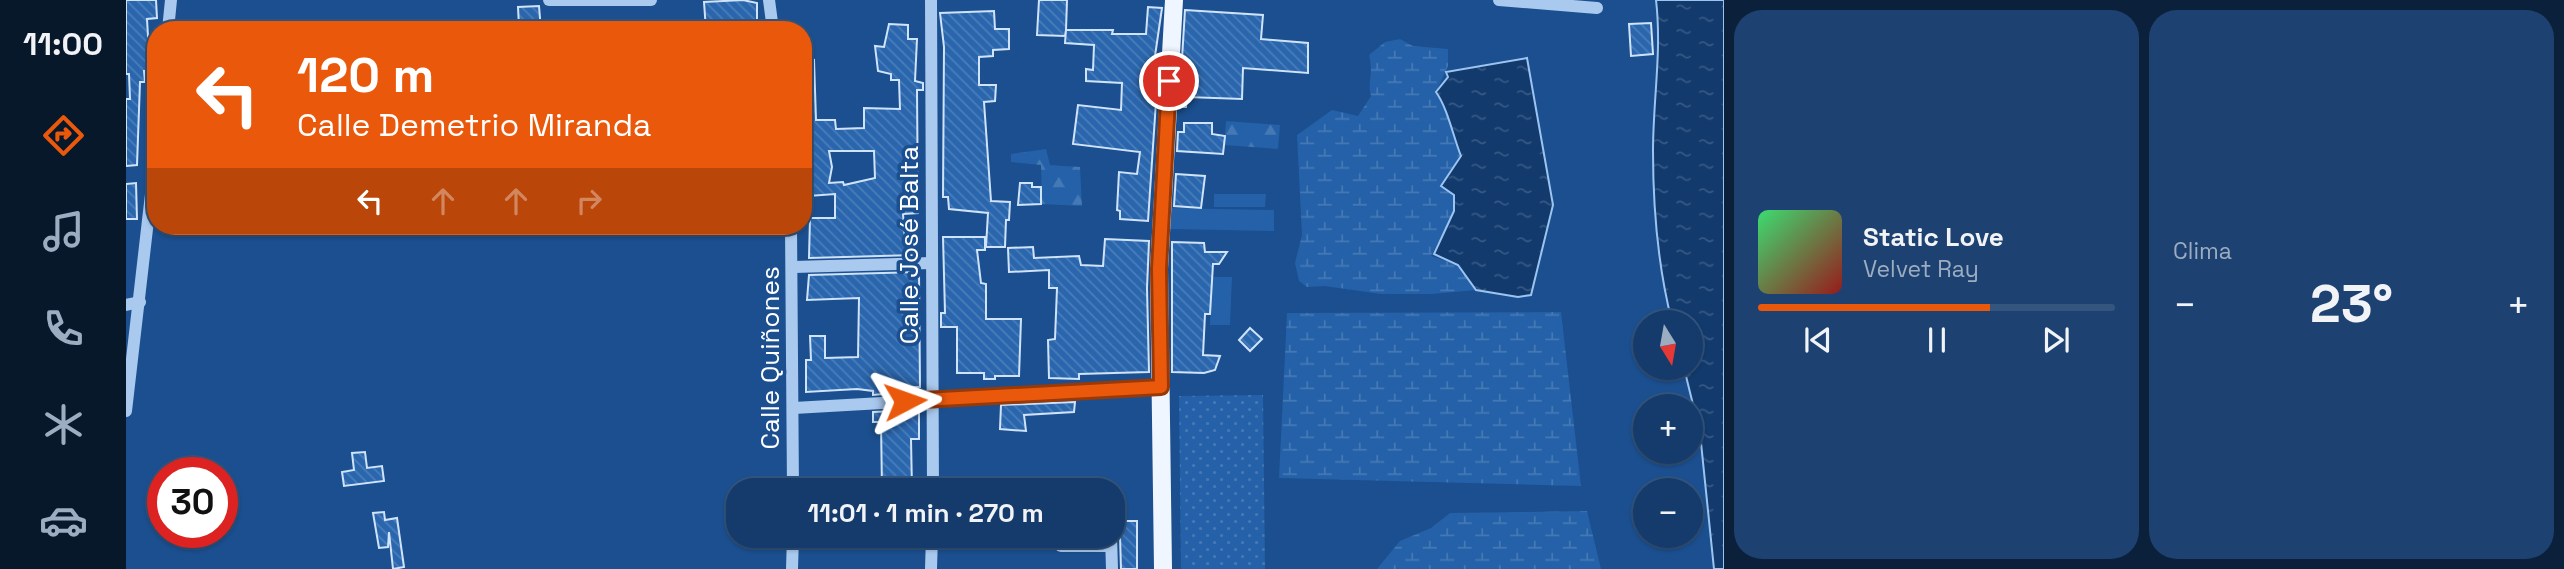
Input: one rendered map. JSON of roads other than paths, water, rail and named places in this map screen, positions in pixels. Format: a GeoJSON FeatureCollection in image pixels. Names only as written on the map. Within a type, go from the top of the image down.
{"type":"FeatureCollection","features":[{"type":"Feature","properties":{"kind":"main road"},"geometry":{"type":"LineString","coordinates":[[1163,569],[1159,269],[1174,0]]}},
{"type":"Feature","properties":{"kind":"street"},"geometry":{"type":"LineString","coordinates":[[169,21],[171,0]]}},
{"type":"Feature","properties":{"kind":"street"},"geometry":{"type":"LineString","coordinates":[[549,0],[651,0]]}},
{"type":"Feature","properties":{"kind":"street"},"geometry":{"type":"LineString","coordinates":[[769,0],[772,21]]}},
{"type":"Feature","properties":{"kind":"street","name":"Calle José Balta"},"geometry":{"type":"LineString","coordinates":[[931,0],[933,478]]}},
{"type":"Feature","properties":{"kind":"street"},"geometry":{"type":"LineString","coordinates":[[1499,0],[1597,8]]}},
{"type":"Feature","properties":{"kind":"street"},"geometry":{"type":"LineString","coordinates":[[126,411],[147,235]]}},
{"type":"Feature","properties":{"kind":"street","name":"Calle Quiñones"},"geometry":{"type":"LineString","coordinates":[[792,235],[793,478]]}},
{"type":"Feature","properties":{"kind":"street"},"geometry":{"type":"LineString","coordinates":[[794,267],[932,263]]}},
{"type":"Feature","properties":{"kind":"street"},"geometry":{"type":"LineString","coordinates":[[126,304],[140,302]]}},
{"type":"Feature","properties":{"kind":"street"},"geometry":{"type":"LineString","coordinates":[[794,408],[1161,387]]}},
{"type":"Feature","properties":{"kind":"street"},"geometry":{"type":"LineString","coordinates":[[792,569],[793,548]]}},
{"type":"Feature","properties":{"kind":"street"},"geometry":{"type":"LineString","coordinates":[[931,569],[932,548]]}},
{"type":"Feature","properties":{"kind":"street"},"geometry":{"type":"LineString","coordinates":[[1111,548],[1112,569]]}},
{"type":"Feature","properties":{"kind":"water"},"geometry":{"type":"Polygon","coordinates":[[[1656,0],[1724,0],[1724,569],[1714,569],[1703,462],[1703,394],[1690,394],[1687,380],[1703,380],[1703,310],[1669,310],[1657,237],[1653,151],[1658,19],[1656,0]]]}},
{"type":"Feature","properties":{"kind":"water"},"geometry":{"type":"Polygon","coordinates":[[[1527,58],[1553,205],[1531,295],[1518,297],[1476,290],[1458,265],[1434,254],[1454,211],[1454,195],[1441,186],[1461,156],[1447,114],[1436,92],[1448,77],[1446,72],[1527,58]]]}}]}
